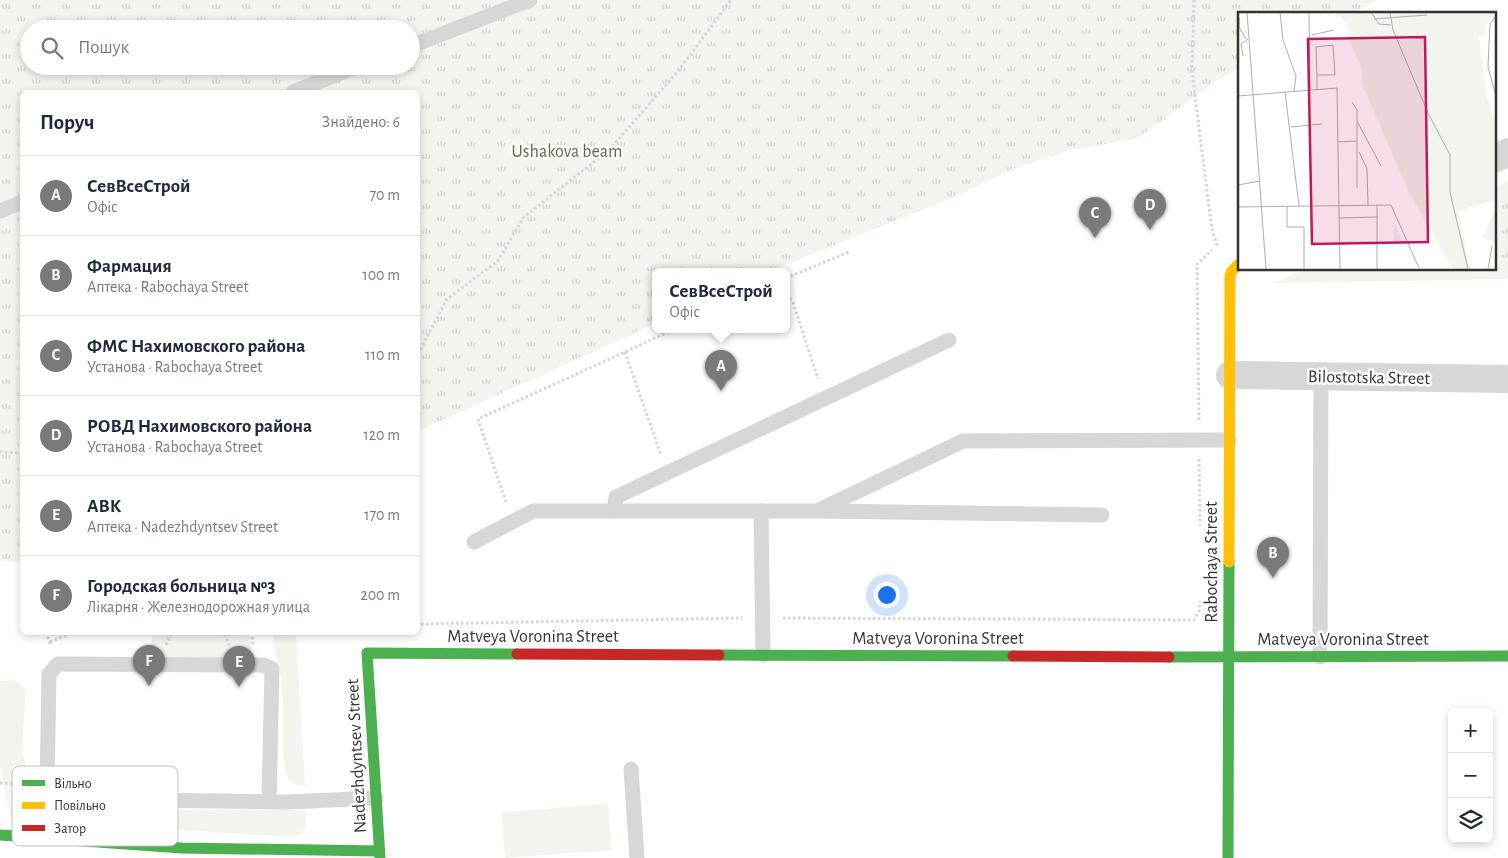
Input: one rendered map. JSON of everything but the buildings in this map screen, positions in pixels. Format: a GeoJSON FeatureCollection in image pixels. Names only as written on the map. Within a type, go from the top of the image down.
{"type":"FeatureCollection","features":[{"type":"Feature","properties":{"kind":"street"},"geometry":{"type":"LineString","coordinates":[[1496,158],[1508,152]]}},
{"type":"Feature","properties":{"kind":"street","name":"Rabochaya Street"},"geometry":{"type":"LineString","coordinates":[[1228,858],[1230,276],[1237,266]]}},
{"type":"Feature","properties":{"kind":"street","name":"Bilostotska Street"},"geometry":{"type":"LineString","coordinates":[[1230,375],[1508,379]]}},
{"type":"Feature","properties":{"kind":"street","name":"Matveya Voronina Street"},"geometry":{"type":"LineString","coordinates":[[368,653],[1228,657],[1508,656]]}},
{"type":"Feature","properties":{"kind":"street","name":"Nadezhdyntsev Street"},"geometry":{"type":"LineString","coordinates":[[368,653],[379,855]]}},
{"type":"Feature","properties":{"kind":"street"},"geometry":{"type":"LineString","coordinates":[[150,846],[379,855]]}},
{"type":"Feature","properties":{"kind":"lane"},"geometry":{"type":"LineString","coordinates":[[420,43],[530,0]]}},
{"type":"Feature","properties":{"kind":"lane"},"geometry":{"type":"LineString","coordinates":[[298,90],[336,75]]}},
{"type":"Feature","properties":{"kind":"lane"},"geometry":{"type":"LineString","coordinates":[[0,211],[20,203]]}},
{"type":"Feature","properties":{"kind":"lane"},"geometry":{"type":"LineString","coordinates":[[614,511],[616,497],[949,340]]}},
{"type":"Feature","properties":{"kind":"lane"},"geometry":{"type":"LineString","coordinates":[[1320,657],[1321,376]]}},
{"type":"Feature","properties":{"kind":"lane"},"geometry":{"type":"LineString","coordinates":[[818,511],[963,441],[1229,440]]}},
{"type":"Feature","properties":{"kind":"lane"},"geometry":{"type":"LineString","coordinates":[[474,542],[533,511],[761,510],[1102,515]]}},
{"type":"Feature","properties":{"kind":"lane"},"geometry":{"type":"LineString","coordinates":[[761,510],[763,654]]}},
{"type":"Feature","properties":{"kind":"lane"},"geometry":{"type":"LineString","coordinates":[[47,766],[49,674],[58,664],[264,665],[272,669],[269,801]]}},
{"type":"Feature","properties":{"kind":"lane"},"geometry":{"type":"LineString","coordinates":[[631,769],[638,858]]}},
{"type":"Feature","properties":{"kind":"lane"},"geometry":{"type":"LineString","coordinates":[[178,800],[269,801],[376,798]]}},
{"type":"Feature","properties":{"kind":"path"},"geometry":{"type":"LineString","coordinates":[[420,350],[447,299],[498,261],[523,218],[610,149],[678,70],[731,0]]}},
{"type":"Feature","properties":{"kind":"path"},"geometry":{"type":"LineString","coordinates":[[1194,0],[1192,72],[1212,233],[1216,246],[1237,266]]}},
{"type":"Feature","properties":{"kind":"path"},"geometry":{"type":"LineString","coordinates":[[1200,527],[1197,264],[1216,246]]}},
{"type":"Feature","properties":{"kind":"path"},"geometry":{"type":"LineString","coordinates":[[790,276],[849,252]]}},
{"type":"Feature","properties":{"kind":"path"},"geometry":{"type":"LineString","coordinates":[[790,299],[793,302],[825,399]]}},
{"type":"Feature","properties":{"kind":"path"},"geometry":{"type":"LineString","coordinates":[[512,522],[478,419],[667,333]]}},
{"type":"Feature","properties":{"kind":"path"},"geometry":{"type":"LineString","coordinates":[[625,352],[667,473]]}},
{"type":"Feature","properties":{"kind":"path"},"geometry":{"type":"LineString","coordinates":[[0,452],[20,453]]}},
{"type":"Feature","properties":{"kind":"path"},"geometry":{"type":"LineString","coordinates":[[420,624],[763,618],[1194,620],[1199,611],[1201,594]]}},
{"type":"Feature","properties":{"kind":"path"},"geometry":{"type":"LineString","coordinates":[[50,642],[67,635]]}},
{"type":"Feature","properties":{"kind":"green space","name":"Ushakova beam"},"geometry":{"type":"Polygon","coordinates":[[[0,0],[1378,0],[1356,12],[1238,12],[1238,70],[1216,81],[1138,138],[1070,150],[1013,169],[947,200],[777,268],[652,268],[652,325],[420,430],[420,90],[20,90],[20,560],[16,562],[0,561],[0,0]]]}},
{"type":"Feature","properties":{"kind":"green space"},"geometry":{"type":"Polygon","coordinates":[[[1508,181],[1508,279],[1274,283],[1304,270],[1496,270],[1496,186],[1508,181]]]}},
{"type":"Feature","properties":{"kind":"green space"},"geometry":{"type":"Polygon","coordinates":[[[1508,187],[1508,258],[1496,258],[1496,191],[1508,187]]]}},
{"type":"Feature","properties":{"kind":"green space"},"geometry":{"type":"Polygon","coordinates":[[[155,635],[250,635],[250,658],[173,662],[150,656],[152,639],[155,635]]]}},
{"type":"Feature","properties":{"kind":"green space"},"geometry":{"type":"Polygon","coordinates":[[[273,635],[296,635],[305,786],[295,784],[285,774],[283,699],[279,664],[273,644],[273,635]]]}},
{"type":"Feature","properties":{"kind":"green space"},"geometry":{"type":"Polygon","coordinates":[[[16,680],[26,692],[22,747],[26,766],[12,766],[12,819],[0,765],[0,681],[16,680]]]}},
{"type":"Feature","properties":{"kind":"green space"},"geometry":{"type":"Polygon","coordinates":[[[608,804],[612,850],[505,858],[501,812],[608,804]]]}},
{"type":"Feature","properties":{"kind":"green space"},"geometry":{"type":"Polygon","coordinates":[[[178,810],[306,810],[306,827],[299,835],[291,837],[178,830],[178,810]]]}},
{"type":"Feature","properties":{"kind":"traffic: fast"},"geometry":{"type":"LineString","coordinates":[[1228,858],[1229,562]]}},
{"type":"Feature","properties":{"kind":"traffic: fast"},"geometry":{"type":"LineString","coordinates":[[380,858],[367,653],[517,654]]}},
{"type":"Feature","properties":{"kind":"traffic: fast"},"geometry":{"type":"LineString","coordinates":[[719,655],[1013,656]]}},
{"type":"Feature","properties":{"kind":"traffic: fast"},"geometry":{"type":"LineString","coordinates":[[1169,657],[1508,656]]}},
{"type":"Feature","properties":{"kind":"traffic: fast"},"geometry":{"type":"LineString","coordinates":[[0,835],[12,836]]}},
{"type":"Feature","properties":{"kind":"traffic: fast"},"geometry":{"type":"LineString","coordinates":[[154,846],[379,851]]}},
{"type":"Feature","properties":{"kind":"traffic: slow"},"geometry":{"type":"LineString","coordinates":[[1229,562],[1230,276],[1238,265]]}},
{"type":"Feature","properties":{"kind":"traffic: jam"},"geometry":{"type":"LineString","coordinates":[[517,654],[719,655]]}},
{"type":"Feature","properties":{"kind":"traffic: jam"},"geometry":{"type":"LineString","coordinates":[[1013,656],[1169,657]]}},
{"type":"Feature","properties":{"kind":"place","name":"РОВД Нахимовского района"},"geometry":{"type":"Point","coordinates":[1150,230]}},
{"type":"Feature","properties":{"kind":"place","name":"ФМС Нахимовского района"},"geometry":{"type":"Point","coordinates":[1095,238]}},
{"type":"Feature","properties":{"kind":"place","name":"СевВсеСтрой"},"geometry":{"type":"Point","coordinates":[721,391]}},
{"type":"Feature","properties":{"kind":"place","name":"Фармация"},"geometry":{"type":"Point","coordinates":[1273,578]}},
{"type":"Feature","properties":{"kind":"place","name":"Городская больница №3"},"geometry":{"type":"Point","coordinates":[149,686]}},
{"type":"Feature","properties":{"kind":"place","name":"АВК"},"geometry":{"type":"Point","coordinates":[239,687]}}]}
